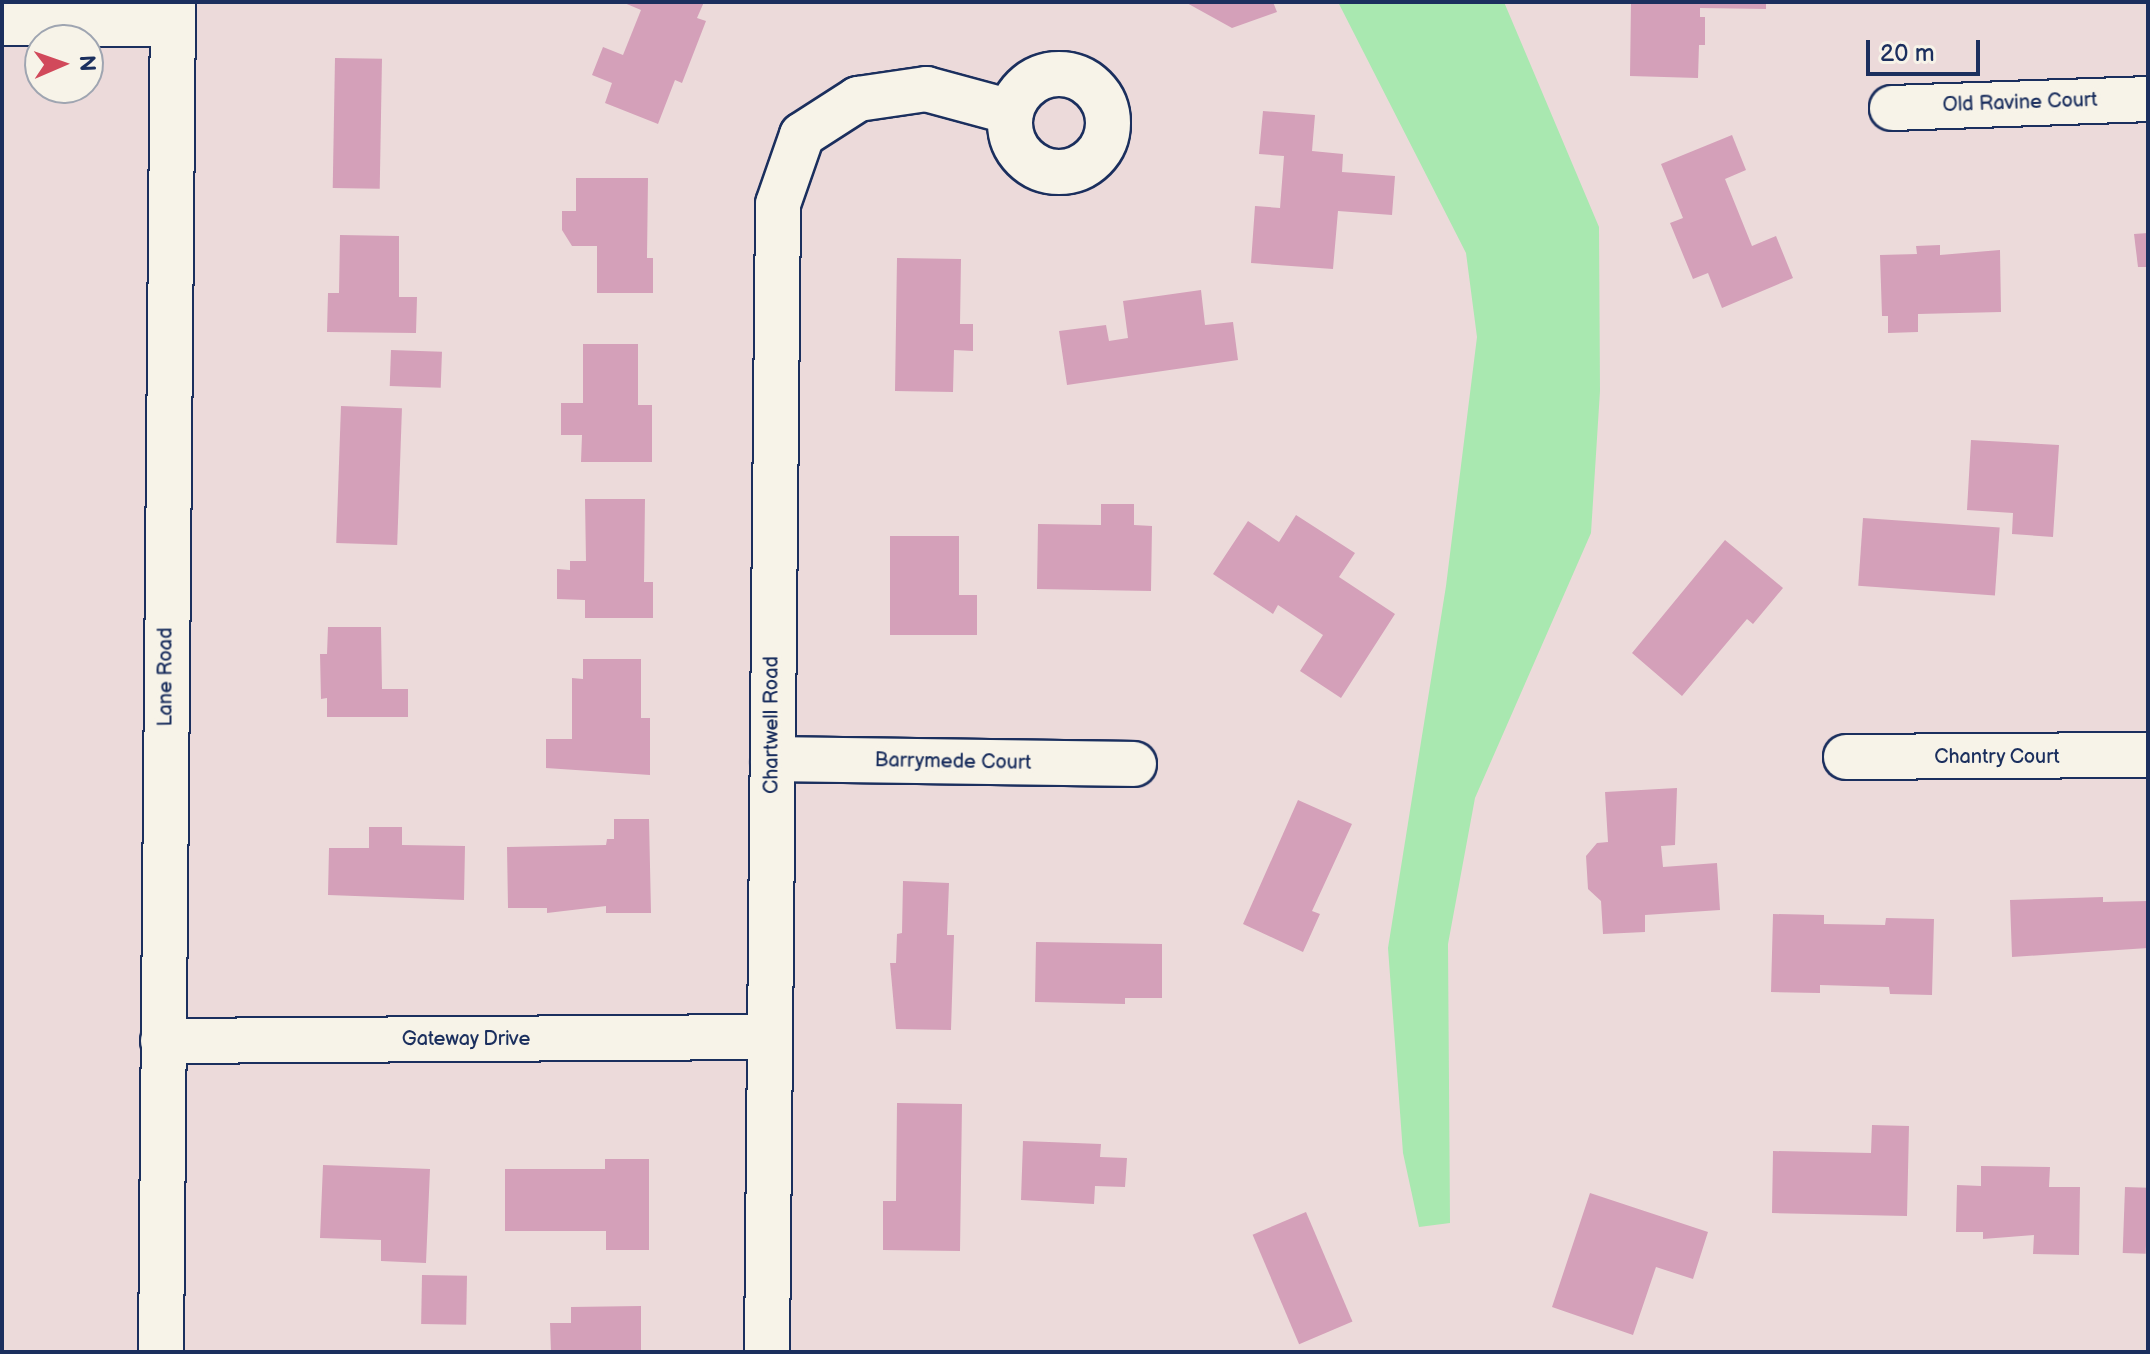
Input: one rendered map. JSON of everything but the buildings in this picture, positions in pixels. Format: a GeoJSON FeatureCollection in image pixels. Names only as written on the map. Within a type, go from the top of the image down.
{"type":"FeatureCollection","features":[{"type":"Feature","properties":{"kind":"street"},"geometry":{"type":"LineString","coordinates":[[2,23],[173,13]]}},
{"type":"Feature","properties":{"kind":"street","name":"Lane Road"},"geometry":{"type":"LineString","coordinates":[[161,1352],[173,13]]}},
{"type":"Feature","properties":{"kind":"street","name":"Chartwell Road"},"geometry":{"type":"LineString","coordinates":[[767,1352],[778,204],[802,135],[827,115],[858,99],[926,89],[1011,112]]}},
{"type":"Feature","properties":{"kind":"street","name":"Old Ravine Court"},"geometry":{"type":"LineString","coordinates":[[1892,108],[2148,99]]}},
{"type":"Feature","properties":{"kind":"street","name":"Chantry Court"},"geometry":{"type":"LineString","coordinates":[[1846,757],[2148,755]]}},
{"type":"Feature","properties":{"kind":"street","name":"Barrymede Court"},"geometry":{"type":"LineString","coordinates":[[773,759],[1134,764]]}},
{"type":"Feature","properties":{"kind":"street","name":"Gateway Drive"},"geometry":{"type":"LineString","coordinates":[[163,1041],[768,1037]]}},
{"type":"Feature","properties":{"kind":"green space"},"geometry":{"type":"Polygon","coordinates":[[[1338,2],[1504,2],[1599,227],[1600,391],[1591,533],[1475,798],[1448,944],[1450,1223],[1419,1227],[1403,1153],[1388,948],[1446,586],[1477,337],[1466,253],[1338,2]]]}}]}
